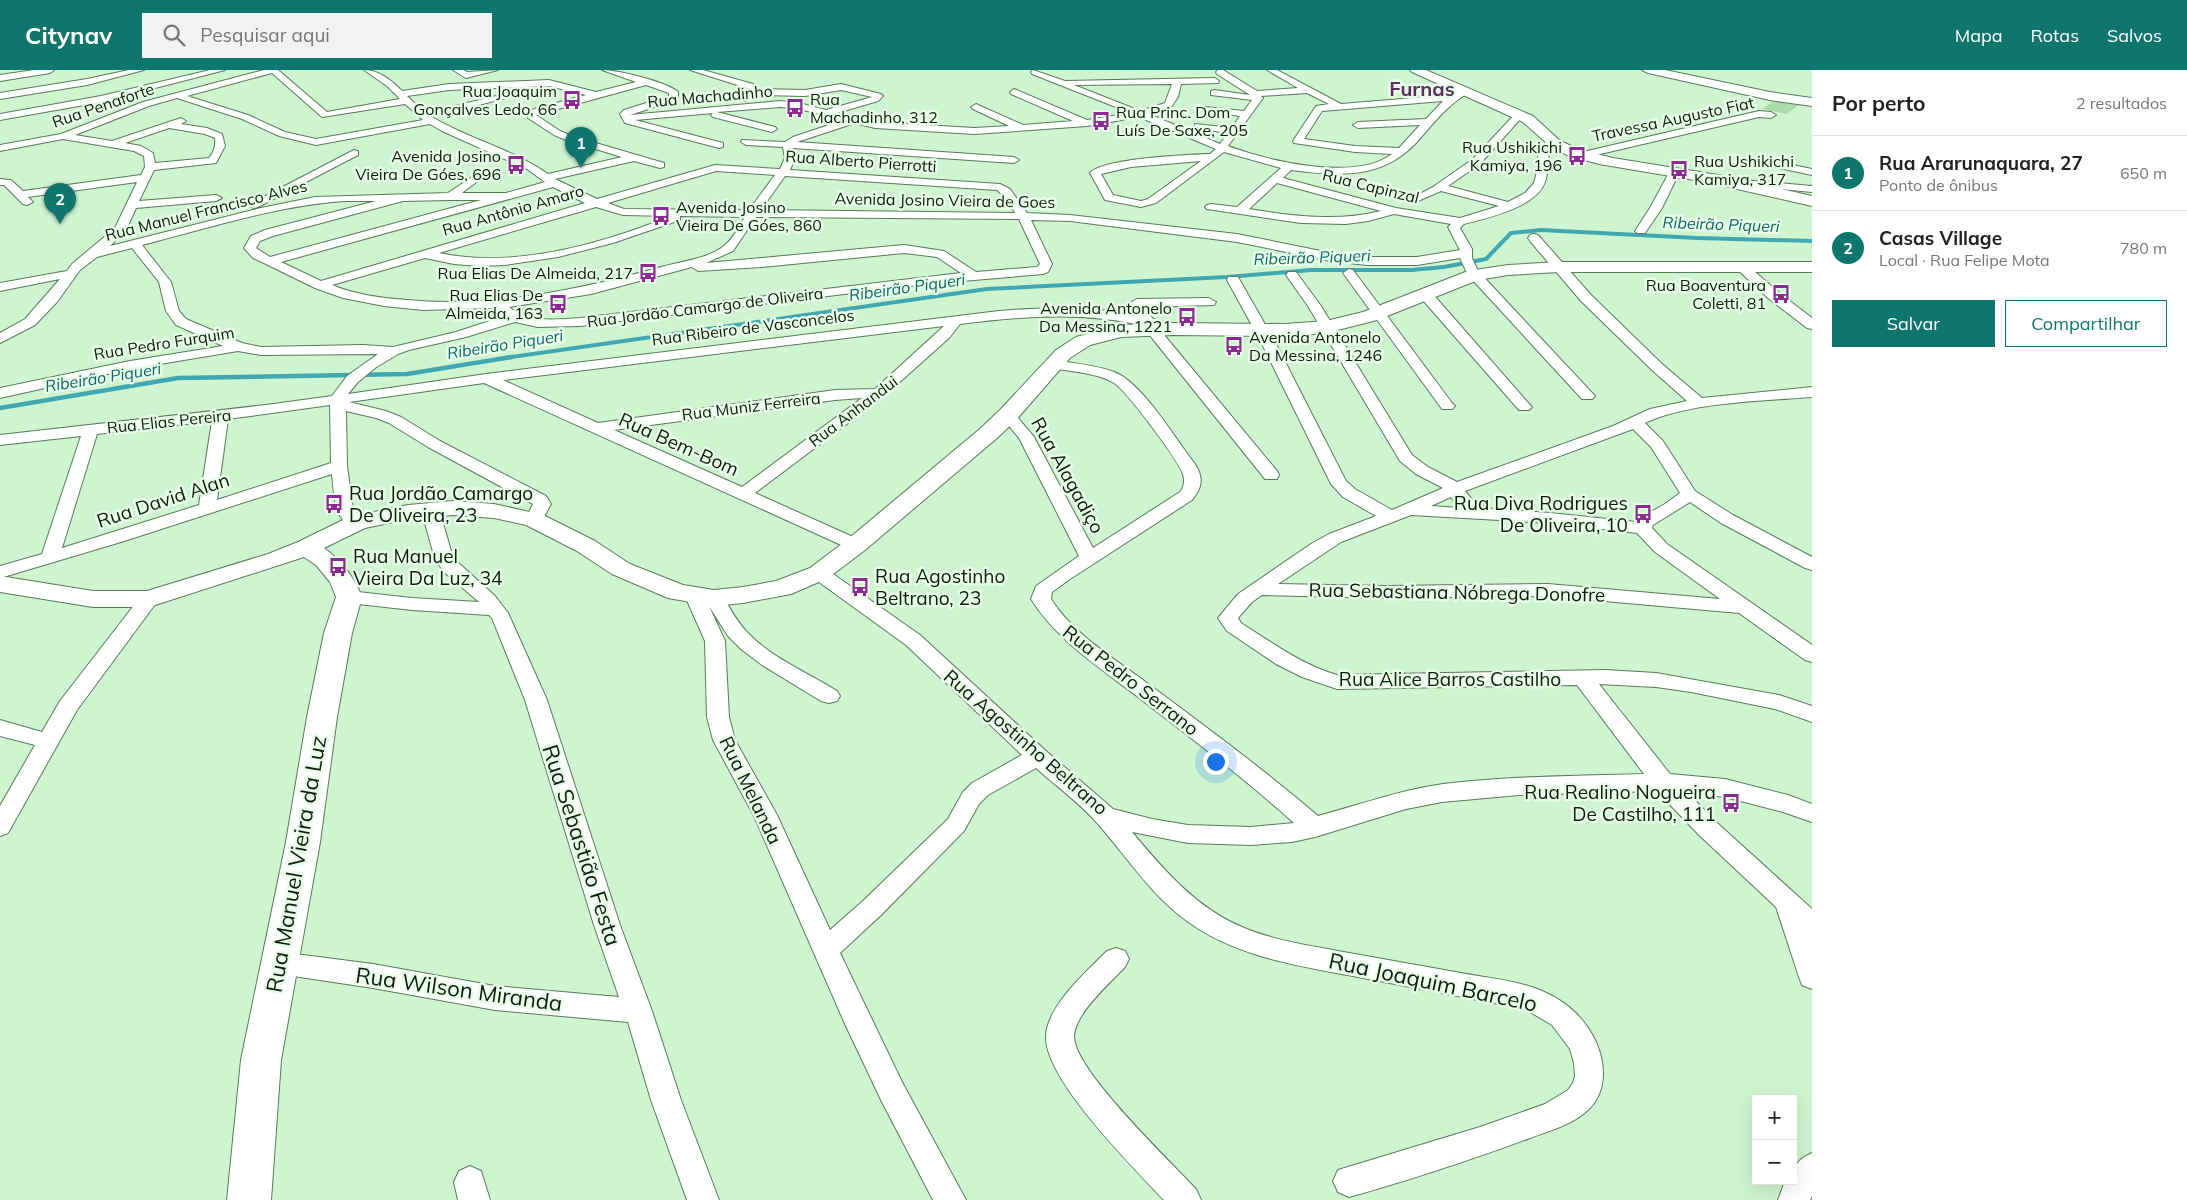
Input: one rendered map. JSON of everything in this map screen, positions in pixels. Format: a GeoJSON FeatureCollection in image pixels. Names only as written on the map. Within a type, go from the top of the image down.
{"type":"FeatureCollection","features":[{"type":"Feature","properties":{"kind":"street"},"geometry":{"type":"LineString","coordinates":[[0,78],[50,70]]}},
{"type":"Feature","properties":{"kind":"street"},"geometry":{"type":"LineString","coordinates":[[0,96],[42,90],[140,70]]}},
{"type":"Feature","properties":{"kind":"street"},"geometry":{"type":"LineString","coordinates":[[0,117],[116,96],[221,70]]}},
{"type":"Feature","properties":{"kind":"street"},"geometry":{"type":"LineString","coordinates":[[273,70],[324,115],[450,87],[544,83],[556,84],[595,95]]}},
{"type":"Feature","properties":{"kind":"street","name":"Rua Penaforte"},"geometry":{"type":"LineString","coordinates":[[0,148],[63,136],[136,108],[273,70]]}},
{"type":"Feature","properties":{"kind":"street","name":"Avenida Josino Vieira de Goes"},"geometry":{"type":"LineString","coordinates":[[368,70],[382,79],[428,119],[445,129],[531,167],[549,181],[595,204],[623,212],[1070,218],[1237,238],[1367,261],[1469,263]]}},
{"type":"Feature","properties":{"kind":"street"},"geometry":{"type":"LineString","coordinates":[[457,70],[467,75],[494,70]]}},
{"type":"Feature","properties":{"kind":"street"},"geometry":{"type":"LineString","coordinates":[[606,70],[672,90],[674,94],[673,97],[631,110],[625,114],[628,121],[719,144]]}},
{"type":"Feature","properties":{"kind":"street"},"geometry":{"type":"LineString","coordinates":[[694,70],[747,84],[755,92]]}},
{"type":"Feature","properties":{"kind":"street"},"geometry":{"type":"LineString","coordinates":[[1271,70],[1339,106]]}},
{"type":"Feature","properties":{"kind":"street"},"geometry":{"type":"LineString","coordinates":[[1416,70],[1519,115],[1540,127],[1551,141],[1558,146],[1583,155],[1743,183],[1812,201]]}},
{"type":"Feature","properties":{"kind":"street"},"geometry":{"type":"LineString","coordinates":[[1648,70],[1762,94],[1812,102]]}},
{"type":"Feature","properties":{"kind":"street"},"geometry":{"type":"LineString","coordinates":[[1035,72],[1222,148],[1287,168],[1318,170],[1360,169],[1380,165],[1400,151],[1451,98],[1465,91]]}},
{"type":"Feature","properties":{"kind":"street"},"geometry":{"type":"LineString","coordinates":[[1220,72],[1257,96]]}},
{"type":"Feature","properties":{"kind":"street"},"geometry":{"type":"LineString","coordinates":[[24,74],[67,117]]}},
{"type":"Feature","properties":{"kind":"street","name":"Rua Machadinho"},"geometry":{"type":"LineString","coordinates":[[626,118],[780,104],[875,125],[965,131],[1023,128],[1086,123],[1140,114],[1168,105],[1173,97],[1177,81]]}},
{"type":"Feature","properties":{"kind":"street"},"geometry":{"type":"LineString","coordinates":[[1061,83],[1215,81]]}},
{"type":"Feature","properties":{"kind":"street"},"geometry":{"type":"LineString","coordinates":[[646,82],[537,111],[532,113],[531,116],[557,133],[569,138],[660,165]]}},
{"type":"Feature","properties":{"kind":"street"},"geometry":{"type":"LineString","coordinates":[[178,96],[221,110],[285,135],[320,142],[428,119],[535,88],[544,83]]}},
{"type":"Feature","properties":{"kind":"street"},"geometry":{"type":"LineString","coordinates":[[729,109],[732,104],[755,92],[805,93],[841,87],[878,96],[875,99],[826,114]]}},
{"type":"Feature","properties":{"kind":"street"},"geometry":{"type":"LineString","coordinates":[[1214,93],[1257,96],[1308,90]]}},
{"type":"Feature","properties":{"kind":"street"},"geometry":{"type":"LineString","coordinates":[[1014,92],[1086,123]]}},
{"type":"Feature","properties":{"kind":"street"},"geometry":{"type":"LineString","coordinates":[[1213,157],[1114,167],[1098,170],[1095,173],[1109,198],[1145,204],[1213,157],[1235,131],[1257,96]]}},
{"type":"Feature","properties":{"kind":"street"},"geometry":{"type":"LineString","coordinates":[[1400,151],[1355,149],[1298,141],[1316,109],[1451,98]]}},
{"type":"Feature","properties":{"kind":"street"},"geometry":{"type":"LineString","coordinates":[[976,107],[1023,128]]}},
{"type":"Feature","properties":{"kind":"street"},"geometry":{"type":"LineString","coordinates":[[1208,109],[1247,114]]}},
{"type":"Feature","properties":{"kind":"street"},"geometry":{"type":"LineString","coordinates":[[204,114],[221,110]]}},
{"type":"Feature","properties":{"kind":"street"},"geometry":{"type":"LineString","coordinates":[[702,111],[772,128]]}},
{"type":"Feature","properties":{"kind":"street","name":"Travessa Augusto Fiat"},"geometry":{"type":"LineString","coordinates":[[1583,155],[1759,114],[1770,116]]}},
{"type":"Feature","properties":{"kind":"street"},"geometry":{"type":"LineString","coordinates":[[1418,198],[1439,188],[1477,161],[1519,115]]}},
{"type":"Feature","properties":{"kind":"street"},"geometry":{"type":"LineString","coordinates":[[116,143],[187,119]]}},
{"type":"Feature","properties":{"kind":"street"},"geometry":{"type":"LineString","coordinates":[[787,145],[796,139],[854,120]]}},
{"type":"Feature","properties":{"kind":"street"},"geometry":{"type":"LineString","coordinates":[[1358,125],[1429,122]]}},
{"type":"Feature","properties":{"kind":"street"},"geometry":{"type":"LineString","coordinates":[[2,180],[24,198],[148,172],[212,161],[220,148],[219,136],[207,131],[168,125]]}},
{"type":"Feature","properties":{"kind":"street"},"geometry":{"type":"LineString","coordinates":[[1198,126],[1235,131]]}},
{"type":"Feature","properties":{"kind":"street"},"geometry":{"type":"LineString","coordinates":[[0,339],[30,322],[52,299],[69,274],[120,230],[148,172],[150,159],[146,152],[137,148],[116,143],[63,136]]}},
{"type":"Feature","properties":{"kind":"street"},"geometry":{"type":"LineString","coordinates":[[1551,141],[1543,157],[1543,168],[1539,184],[1529,195],[1510,206],[1483,217],[1460,222],[1454,227],[1469,263],[1587,396]]}},
{"type":"Feature","properties":{"kind":"street"},"geometry":{"type":"LineString","coordinates":[[746,142],[1014,160]]}},
{"type":"Feature","properties":{"kind":"street"},"geometry":{"type":"LineString","coordinates":[[400,198],[269,233],[252,241],[250,248],[270,261],[320,284],[348,295],[384,302],[438,305],[494,303],[563,296],[613,286],[728,248],[738,239],[753,214],[788,166],[790,158],[787,145]]}},
{"type":"Feature","properties":{"kind":"street"},"geometry":{"type":"LineString","coordinates":[[223,221],[354,153]]}},
{"type":"Feature","properties":{"kind":"street"},"geometry":{"type":"LineString","coordinates":[[270,261],[507,196],[549,181],[634,157]]}},
{"type":"Feature","properties":{"kind":"street"},"geometry":{"type":"LineString","coordinates":[[1769,163],[1812,172]]}},
{"type":"Feature","properties":{"kind":"street","name":"Rua Alberto Pierrotti"},"geometry":{"type":"LineString","coordinates":[[715,168],[1004,188],[1021,216]]}},
{"type":"Feature","properties":{"kind":"street","name":"Rua Antônio Amaro"},"geometry":{"type":"LineString","coordinates":[[320,284],[715,168]]}},
{"type":"Feature","properties":{"kind":"street"},"geometry":{"type":"LineString","coordinates":[[1240,211],[1287,168]]}},
{"type":"Feature","properties":{"kind":"street"},"geometry":{"type":"LineString","coordinates":[[1641,231],[1656,208],[1675,171]]}},
{"type":"Feature","properties":{"kind":"street"},"geometry":{"type":"LineString","coordinates":[[450,197],[475,178]]}},
{"type":"Feature","properties":{"kind":"street","name":"Rua Capinzal"},"geometry":{"type":"LineString","coordinates":[[1276,179],[1395,211],[1460,222]]}},
{"type":"Feature","properties":{"kind":"street"},"geometry":{"type":"LineString","coordinates":[[1743,183],[1812,189]]}},
{"type":"Feature","properties":{"kind":"street"},"geometry":{"type":"LineString","coordinates":[[1439,188],[1510,206]]}},
{"type":"Feature","properties":{"kind":"street","name":"Rua Manuel Francisco Alves"},"geometry":{"type":"LineString","coordinates":[[93,254],[274,208],[315,200],[507,196]]}},
{"type":"Feature","properties":{"kind":"street"},"geometry":{"type":"LineString","coordinates":[[133,205],[216,198]]}},
{"type":"Feature","properties":{"kind":"street"},"geometry":{"type":"LineString","coordinates":[[1211,207],[1334,222],[1395,211]]}},
{"type":"Feature","properties":{"kind":"street"},"geometry":{"type":"LineString","coordinates":[[424,253],[470,260],[542,256],[590,246],[687,214]]}},
{"type":"Feature","properties":{"kind":"street","name":"Rua Jordão Camargo de Oliveira"},"geometry":{"type":"LineString","coordinates":[[494,303],[515,317],[547,323],[580,322],[1044,269],[1046,264],[1032,230],[1021,216]]}},
{"type":"Feature","properties":{"kind":"street"},"geometry":{"type":"LineString","coordinates":[[1534,238],[1586,298],[1657,367],[1699,403]]}},
{"type":"Feature","properties":{"kind":"street"},"geometry":{"type":"LineString","coordinates":[[135,244],[166,283],[169,305],[174,315],[181,322],[238,347]]}},
{"type":"Feature","properties":{"kind":"street"},"geometry":{"type":"LineString","coordinates":[[671,268],[742,265],[904,249],[940,254],[973,276]]}},
{"type":"Feature","properties":{"kind":"street"},"geometry":{"type":"LineString","coordinates":[[0,584],[93,599],[149,598],[268,562],[308,547],[358,522],[430,509],[470,508],[534,520],[586,546],[621,569],[652,584],[704,597],[782,588],[819,573],[856,546],[1008,415],[1070,347],[1083,341],[1113,333],[1158,327],[1298,330],[1326,327],[1361,319],[1426,295],[1469,263],[1528,268],[1812,267]]}},
{"type":"Feature","properties":{"kind":"street"},"geometry":{"type":"LineString","coordinates":[[1742,267],[1812,326]]}},
{"type":"Feature","properties":{"kind":"street"},"geometry":{"type":"LineString","coordinates":[[1349,273],[1447,406]]}},
{"type":"Feature","properties":{"kind":"street"},"geometry":{"type":"LineString","coordinates":[[0,287],[69,274]]}},
{"type":"Feature","properties":{"kind":"street"},"geometry":{"type":"LineString","coordinates":[[1292,275],[1406,458],[1421,470],[1455,489],[1459,498],[1466,505],[1474,510],[1493,514]]}},
{"type":"Feature","properties":{"kind":"street"},"geometry":{"type":"LineString","coordinates":[[1233,280],[1261,330],[1339,484],[1349,493],[1389,516]]}},
{"type":"Feature","properties":{"kind":"street"},"geometry":{"type":"LineString","coordinates":[[1426,295],[1524,407]]}},
{"type":"Feature","properties":{"kind":"street","name":"Rua Jordão Camargo de Oliveira"},"geometry":{"type":"LineString","coordinates":[[358,522],[349,516],[344,509],[338,466],[338,394],[350,379],[390,354],[490,326],[563,296]]}},
{"type":"Feature","properties":{"kind":"street"},"geometry":{"type":"LineString","coordinates":[[1209,302],[1137,302],[1138,308],[1158,327],[1271,475]]}},
{"type":"Feature","properties":{"kind":"street","name":"Rua Ribeiro de Vasconcelos"},"geometry":{"type":"LineString","coordinates":[[338,402],[486,378],[956,320],[1066,310],[1103,313],[1158,327]]}},
{"type":"Feature","properties":{"kind":"street","name":"Rua Anhandui"},"geometry":{"type":"LineString","coordinates":[[742,495],[879,393],[944,335],[956,320]]}},
{"type":"Feature","properties":{"kind":"street","name":"Rua Pedro Furquim"},"geometry":{"type":"LineString","coordinates":[[0,392],[130,365],[238,347],[261,351],[355,349],[390,354]]}},
{"type":"Feature","properties":{"kind":"street"},"geometry":{"type":"LineString","coordinates":[[1053,364],[1109,375],[1128,386],[1189,468],[1193,480],[1190,491],[1186,496],[1089,557]]}},
{"type":"Feature","properties":{"kind":"street","name":"Rua Bem-Bom"},"geometry":{"type":"LineString","coordinates":[[486,378],[856,546]]}},
{"type":"Feature","properties":{"kind":"street","name":"Rua Alice Barros Castilho"},"geometry":{"type":"LineString","coordinates":[[1812,392],[1699,403],[1655,412],[1635,422],[1455,489],[1408,510],[1335,538],[1317,548],[1245,598],[1228,618],[1234,627],[1290,662],[1323,678],[1337,682],[1584,679],[1605,677],[1656,680],[1779,702],[1812,714]]}},
{"type":"Feature","properties":{"kind":"street","name":"Rua Muniz Ferreira"},"geometry":{"type":"LineString","coordinates":[[594,428],[835,395],[879,393]]}},
{"type":"Feature","properties":{"kind":"street","name":"Rua Elias Pereira"},"geometry":{"type":"LineString","coordinates":[[0,440],[338,402],[381,414],[395,420],[434,444],[540,500],[542,504],[534,520]]}},
{"type":"Feature","properties":{"kind":"street"},"geometry":{"type":"LineString","coordinates":[[207,508],[221,415]]}},
{"type":"Feature","properties":{"kind":"street","name":"Rua Alagadiço"},"geometry":{"type":"LineString","coordinates":[[1008,415],[1026,437],[1089,557]]}},
{"type":"Feature","properties":{"kind":"street"},"geometry":{"type":"LineString","coordinates":[[1635,422],[1657,444],[1688,494],[1719,514],[1812,564]]}},
{"type":"Feature","properties":{"kind":"street"},"geometry":{"type":"LineString","coordinates":[[50,557],[91,429]]}},
{"type":"Feature","properties":{"kind":"street","name":"Rua David Alan"},"geometry":{"type":"LineString","coordinates":[[0,572],[338,466]]}},
{"type":"Feature","properties":{"kind":"street"},"geometry":{"type":"LineString","coordinates":[[1688,494],[1672,508],[1646,522],[1643,528],[1646,535],[1661,548],[1812,655]]}},
{"type":"Feature","properties":{"kind":"street","name":"Rua Sebastião Festa"},"geometry":{"type":"LineString","coordinates":[[430,509],[444,559],[488,600],[501,617],[536,700],[580,846],[638,1011],[650,1054],[703,1200]]}},
{"type":"Feature","properties":{"kind":"street"},"geometry":{"type":"LineString","coordinates":[[1408,510],[1550,518],[1643,528]]}},
{"type":"Feature","properties":{"kind":"street"},"geometry":{"type":"LineString","coordinates":[[308,547],[325,560],[342,580],[349,597],[412,604],[494,609]]}},
{"type":"Feature","properties":{"kind":"street","name":"Rua Pedro Serrano"},"geometry":{"type":"LineString","coordinates":[[1089,557],[1043,590],[1041,599],[1047,611],[1083,645],[1242,766],[1314,828]]}},
{"type":"Feature","properties":{"kind":"street","name":"Rua Agostinho Beltrano"},"geometry":{"type":"LineString","coordinates":[[819,573],[913,640],[1038,757],[1105,816],[1152,828],[1188,834],[1251,836],[1292,834],[1380,808],[1442,793],[1478,788],[1663,782],[1725,788],[1788,804],[1812,813]]}},
{"type":"Feature","properties":{"kind":"street","name":"Rua Sebastiana Nóbrega Donofre"},"geometry":{"type":"LineString","coordinates":[[1260,589],[1385,592],[1569,590],[1743,607]]}},
{"type":"Feature","properties":{"kind":"street","name":"Rua Manuel Vieira da Luz"},"geometry":{"type":"LineString","coordinates":[[249,1200],[260,1068],[303,842],[322,717],[338,633],[349,597]]}},
{"type":"Feature","properties":{"kind":"street"},"geometry":{"type":"LineString","coordinates":[[704,597],[757,652],[829,696]]}},
{"type":"Feature","properties":{"kind":"street","name":"Rua Melanda"},"geometry":{"type":"LineString","coordinates":[[704,597],[715,641],[718,717],[724,740],[765,815],[859,1024],[950,1200]]}},
{"type":"Feature","properties":{"kind":"street"},"geometry":{"type":"LineString","coordinates":[[0,827],[68,706],[149,598]]}},
{"type":"Feature","properties":{"kind":"street"},"geometry":{"type":"LineString","coordinates":[[1584,679],[1663,782],[1707,828],[1812,925]]}},
{"type":"Feature","properties":{"kind":"street"},"geometry":{"type":"LineString","coordinates":[[0,728],[47,741]]}},
{"type":"Feature","properties":{"kind":"street"},"geometry":{"type":"LineString","coordinates":[[826,949],[872,908],[956,825],[971,798],[980,789],[1004,774],[1038,757]]}},
{"type":"Feature","properties":{"kind":"street","name":"Rua Joaquim Barcelo"},"geometry":{"type":"LineString","coordinates":[[1105,816],[1164,886],[1196,914],[1236,936],[1277,951],[1525,997],[1542,1003],[1558,1012],[1571,1026],[1585,1049],[1590,1067],[1588,1084],[1579,1100],[1558,1113],[1478,1144],[1349,1181]]}},
{"type":"Feature","properties":{"kind":"street"},"geometry":{"type":"LineString","coordinates":[[1787,903],[1812,977]]}},
{"type":"Feature","properties":{"kind":"street"},"geometry":{"type":"LineString","coordinates":[[1116,959],[1074,1004],[1065,1020],[1060,1036],[1064,1054],[1075,1074],[1100,1110],[1184,1200]]}},
{"type":"Feature","properties":{"kind":"street","name":"Rua Wilson Miranda"},"geometry":{"type":"LineString","coordinates":[[280,963],[383,978],[495,998],[551,1005],[638,1011]]}},
{"type":"Feature","properties":{"kind":"street"},"geometry":{"type":"LineString","coordinates":[[1794,1200],[1796,1193],[1812,1168]]}},
{"type":"Feature","properties":{"kind":"green space"},"geometry":{"type":"Polygon","coordinates":[[[1775,100],[1800,104],[1787,114],[1762,109],[1775,100]]]}},
{"type":"Feature","properties":{"kind":"waterway","name":"Ribeirão Piqueri"},"geometry":{"type":"LineString","coordinates":[[505,358],[987,289],[1227,277],[1311,270],[1412,270],[1444,267],[1486,259],[1511,233],[1541,230],[1697,238],[1812,241]]}},
{"type":"Feature","properties":{"kind":"waterway","name":"Ribeirão Piqueri"},"geometry":{"type":"LineString","coordinates":[[0,408],[178,378],[407,374],[512,357]]}},
{"type":"Feature","properties":{"kind":"place","name":"Rua Joaquim Gonçalves Ledo, 66"},"geometry":{"type":"Point","coordinates":[572,100]}},
{"type":"Feature","properties":{"kind":"place","name":"Rua Machadinho, 312"},"geometry":{"type":"Point","coordinates":[795,108]}},
{"type":"Feature","properties":{"kind":"place","name":"Rua Princ. Dom Luís De Saxe, 205"},"geometry":{"type":"Point","coordinates":[1101,121]}},
{"type":"Feature","properties":{"kind":"place","name":"Rua Ushikichi Kamiya, 196"},"geometry":{"type":"Point","coordinates":[1577,156]}},
{"type":"Feature","properties":{"kind":"place","name":"Avenida Josino Vieira De Góes, 696"},"geometry":{"type":"Point","coordinates":[516,165]}},
{"type":"Feature","properties":{"kind":"place","name":"Rua Ararunaquara, 27"},"geometry":{"type":"Point","coordinates":[581,168]}},
{"type":"Feature","properties":{"kind":"place","name":"Rua Ushikichi Kamiya, 317"},"geometry":{"type":"Point","coordinates":[1679,170]}},
{"type":"Feature","properties":{"kind":"place","name":"Avenida Josino Vieira De Góes, 860"},"geometry":{"type":"Point","coordinates":[661,216]}},
{"type":"Feature","properties":{"kind":"place","name":"Casas Village"},"geometry":{"type":"Point","coordinates":[60,224]}},
{"type":"Feature","properties":{"kind":"place","name":"Rua Elias De Almeida, 217"},"geometry":{"type":"Point","coordinates":[648,273]}},
{"type":"Feature","properties":{"kind":"place","name":"Rua Boaventura Coletti, 81"},"geometry":{"type":"Point","coordinates":[1781,294]}},
{"type":"Feature","properties":{"kind":"place","name":"Rua Elias De Almeida, 163"},"geometry":{"type":"Point","coordinates":[558,304]}},
{"type":"Feature","properties":{"kind":"place","name":"Avenida Antonelo Da Messina, 1221"},"geometry":{"type":"Point","coordinates":[1187,317]}},
{"type":"Feature","properties":{"kind":"place","name":"Avenida Antonelo Da Messina, 1246"},"geometry":{"type":"Point","coordinates":[1234,346]}},
{"type":"Feature","properties":{"kind":"place","name":"Rua Jordão Camargo De Oliveira, 23"},"geometry":{"type":"Point","coordinates":[334,504]}},
{"type":"Feature","properties":{"kind":"place","name":"Rua Diva Rodrigues De Oliveira, 10"},"geometry":{"type":"Point","coordinates":[1643,514]}},
{"type":"Feature","properties":{"kind":"place","name":"Rua Manuel Vieira Da Luz, 34"},"geometry":{"type":"Point","coordinates":[338,567]}},
{"type":"Feature","properties":{"kind":"place","name":"Rua Agostinho Beltrano, 23"},"geometry":{"type":"Point","coordinates":[860,587]}},
{"type":"Feature","properties":{"kind":"place","name":"Rua Realino Nogueira De Castilho, 111"},"geometry":{"type":"Point","coordinates":[1731,803]}},
{"type":"Feature","properties":{"kind":"district","name":"Furnas"},"geometry":{"type":"Point","coordinates":[1422,89]}}]}
